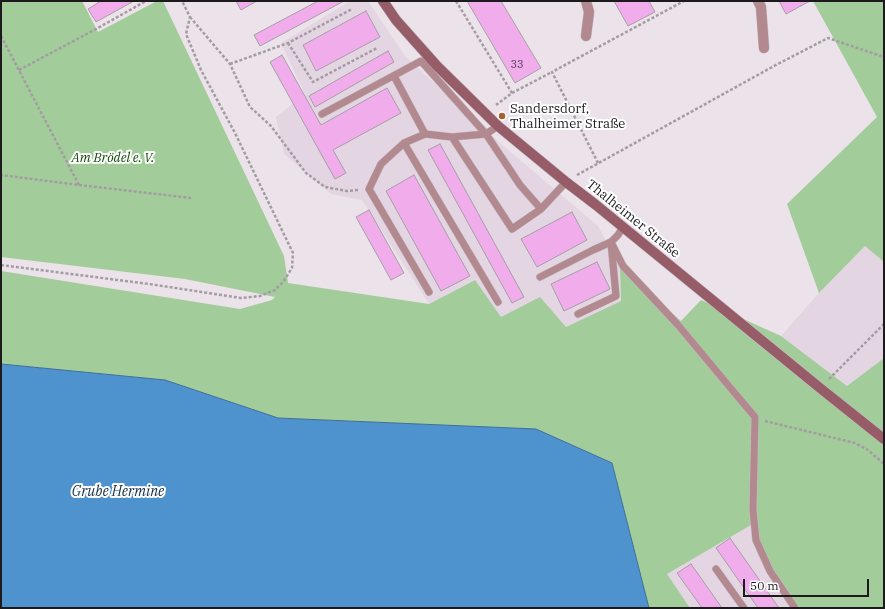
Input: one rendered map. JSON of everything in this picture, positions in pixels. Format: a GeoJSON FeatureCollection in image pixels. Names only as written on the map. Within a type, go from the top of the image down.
{"type":"FeatureCollection","features":[{"type":"Feature","properties":{"kind":"street","name":"Thalheimer Straße"},"geometry":{"type":"LineString","coordinates":[[383,1],[396,20],[437,66],[498,126],[884,439]]}},
{"type":"Feature","properties":{"kind":"street"},"geometry":{"type":"LineString","coordinates":[[586,1],[589,12],[586,36]]}},
{"type":"Feature","properties":{"kind":"street"},"geometry":{"type":"LineString","coordinates":[[758,1],[761,7],[764,48]]}},
{"type":"Feature","properties":{"kind":"lane"},"geometry":{"type":"LineString","coordinates":[[322,114],[421,61],[486,134],[520,185],[541,210]]}},
{"type":"Feature","properties":{"kind":"lane"},"geometry":{"type":"LineString","coordinates":[[394,76],[425,134]]}},
{"type":"Feature","properties":{"kind":"lane"},"geometry":{"type":"LineString","coordinates":[[429,292],[369,189],[381,164],[404,143],[425,134],[452,137],[486,134],[498,126]]}},
{"type":"Feature","properties":{"kind":"lane"},"geometry":{"type":"LineString","coordinates":[[452,137],[512,229],[541,210],[566,182]]}},
{"type":"Feature","properties":{"kind":"lane"},"geometry":{"type":"LineString","coordinates":[[404,143],[498,302]]}},
{"type":"Feature","properties":{"kind":"lane"},"geometry":{"type":"LineString","coordinates":[[540,277],[611,242],[623,227]]}},
{"type":"Feature","properties":{"kind":"lane"},"geometry":{"type":"LineString","coordinates":[[578,314],[616,296],[611,242]]}},
{"type":"Feature","properties":{"kind":"lane"},"geometry":{"type":"LineString","coordinates":[[611,242],[624,266],[678,325],[755,417],[753,510],[756,540],[770,571],[795,608]]}},
{"type":"Feature","properties":{"kind":"lane"},"geometry":{"type":"LineString","coordinates":[[716,569],[744,608]]}},
{"type":"Feature","properties":{"kind":"path"},"geometry":{"type":"LineString","coordinates":[[19,70],[146,1]]}},
{"type":"Feature","properties":{"kind":"path"},"geometry":{"type":"LineString","coordinates":[[182,1],[190,17],[230,64],[250,107],[271,126],[306,173],[325,187],[347,191],[369,189]]}},
{"type":"Feature","properties":{"kind":"path"},"geometry":{"type":"LineString","coordinates":[[456,1],[512,93]]}},
{"type":"Feature","properties":{"kind":"path"},"geometry":{"type":"LineString","coordinates":[[485,114],[512,93],[684,1]]}},
{"type":"Feature","properties":{"kind":"path"},"geometry":{"type":"LineString","coordinates":[[230,64],[288,43],[352,8]]}},
{"type":"Feature","properties":{"kind":"path"},"geometry":{"type":"LineString","coordinates":[[1,265],[149,284],[241,298],[260,296],[275,290],[283,282],[292,268],[293,253],[235,133],[201,70],[186,34],[190,17]]}},
{"type":"Feature","properties":{"kind":"path"},"geometry":{"type":"LineString","coordinates":[[1,36],[79,185]]}},
{"type":"Feature","properties":{"kind":"path"},"geometry":{"type":"LineString","coordinates":[[566,182],[774,66],[828,38],[884,56]]}},
{"type":"Feature","properties":{"kind":"path"},"geometry":{"type":"LineString","coordinates":[[288,43],[313,82],[377,48]]}},
{"type":"Feature","properties":{"kind":"path"},"geometry":{"type":"LineString","coordinates":[[552,72],[598,163]]}},
{"type":"Feature","properties":{"kind":"path"},"geometry":{"type":"LineString","coordinates":[[1,175],[191,198]]}},
{"type":"Feature","properties":{"kind":"path"},"geometry":{"type":"LineString","coordinates":[[820,388],[884,324]]}},
{"type":"Feature","properties":{"kind":"path"},"geometry":{"type":"LineString","coordinates":[[755,417],[855,443],[868,450],[884,464]]}},
{"type":"Feature","properties":{"kind":"shaded area"},"geometry":{"type":"Polygon","coordinates":[[[350,1],[368,1],[405,56],[486,131],[598,226],[620,268],[621,301],[566,327],[501,317],[474,280],[429,304],[362,200],[331,194],[284,154],[276,117],[305,94],[281,43],[350,1]]]}},
{"type":"Feature","properties":{"kind":"shaded area"},"geometry":{"type":"Polygon","coordinates":[[[865,246],[884,262],[884,358],[847,386],[781,336],[819,293],[865,246]]]}},
{"type":"Feature","properties":{"kind":"shaded area"},"geometry":{"type":"Polygon","coordinates":[[[751,525],[771,569],[798,608],[690,608],[666,574],[751,525]]]}},
{"type":"Feature","properties":{"kind":"green space","name":"Am Brödel e. V."},"geometry":{"type":"Polygon","coordinates":[[[1,1],[82,1],[98,32],[157,1],[163,1],[284,256],[288,283],[429,304],[475,280],[501,317],[540,297],[566,327],[621,301],[620,268],[681,321],[701,300],[781,336],[847,386],[884,358],[884,608],[798,608],[771,569],[751,525],[667,574],[690,608],[649,608],[612,463],[536,429],[278,418],[165,380],[1,364],[1,271],[240,309],[272,300],[275,297],[185,279],[1,257],[1,1]]]}},
{"type":"Feature","properties":{"kind":"green space"},"geometry":{"type":"Polygon","coordinates":[[[813,1],[884,1],[884,262],[865,246],[819,293],[787,204],[877,117],[813,1]]]}},
{"type":"Feature","properties":{"kind":"water","name":"Grube Hermine"},"geometry":{"type":"Polygon","coordinates":[[[1,364],[165,380],[278,418],[536,429],[612,463],[649,608],[1,608],[1,364]]]}},
{"type":"Feature","properties":{"kind":"building"},"geometry":{"type":"Polygon","coordinates":[[[101,1],[134,1],[96,22],[88,9],[101,1]]]}},
{"type":"Feature","properties":{"kind":"building"},"geometry":{"type":"Polygon","coordinates":[[[236,1],[257,1],[241,10],[236,1]]]}},
{"type":"Feature","properties":{"kind":"building"},"geometry":{"type":"Polygon","coordinates":[[[318,1],[344,1],[260,46],[254,35],[318,1]]]}},
{"type":"Feature","properties":{"kind":"building"},"geometry":{"type":"Polygon","coordinates":[[[467,1],[501,1],[541,68],[515,83],[467,1]]]}},
{"type":"Feature","properties":{"kind":"building"},"geometry":{"type":"Polygon","coordinates":[[[614,1],[649,1],[655,12],[628,26],[614,1]]]}},
{"type":"Feature","properties":{"kind":"building"},"geometry":{"type":"Polygon","coordinates":[[[779,1],[810,1],[786,14],[779,1]]]}},
{"type":"Feature","properties":{"kind":"building"},"geometry":{"type":"Polygon","coordinates":[[[366,11],[380,37],[316,71],[303,45],[366,11]]]}},
{"type":"Feature","properties":{"kind":"building"},"geometry":{"type":"Polygon","coordinates":[[[388,51],[394,62],[315,107],[309,96],[388,51]]]}},
{"type":"Feature","properties":{"kind":"building"},"geometry":{"type":"Polygon","coordinates":[[[282,55],[321,125],[387,88],[401,113],[333,150],[346,173],[335,179],[270,62],[282,55]]]}},
{"type":"Feature","properties":{"kind":"building"},"geometry":{"type":"Polygon","coordinates":[[[440,144],[524,297],[512,303],[428,150],[440,144]]]}},
{"type":"Feature","properties":{"kind":"building"},"geometry":{"type":"Polygon","coordinates":[[[414,175],[470,276],[441,291],[386,191],[414,175]]]}},
{"type":"Feature","properties":{"kind":"building"},"geometry":{"type":"Polygon","coordinates":[[[369,210],[404,273],[391,280],[356,217],[369,210]]]}},
{"type":"Feature","properties":{"kind":"building"},"geometry":{"type":"Polygon","coordinates":[[[572,212],[587,240],[537,267],[521,239],[572,212]]]}},
{"type":"Feature","properties":{"kind":"building"},"geometry":{"type":"Polygon","coordinates":[[[597,262],[610,289],[564,311],[551,284],[597,262]]]}},
{"type":"Feature","properties":{"kind":"building"},"geometry":{"type":"Polygon","coordinates":[[[730,538],[779,608],[758,608],[716,548],[730,538]]]}},
{"type":"Feature","properties":{"kind":"building"},"geometry":{"type":"Polygon","coordinates":[[[691,564],[722,608],[702,608],[677,573],[691,564]]]}},
{"type":"Feature","properties":{"kind":"place","name":"Sandersdorf, Thalheimer Straße"},"geometry":{"type":"Point","coordinates":[502,116]}}]}
